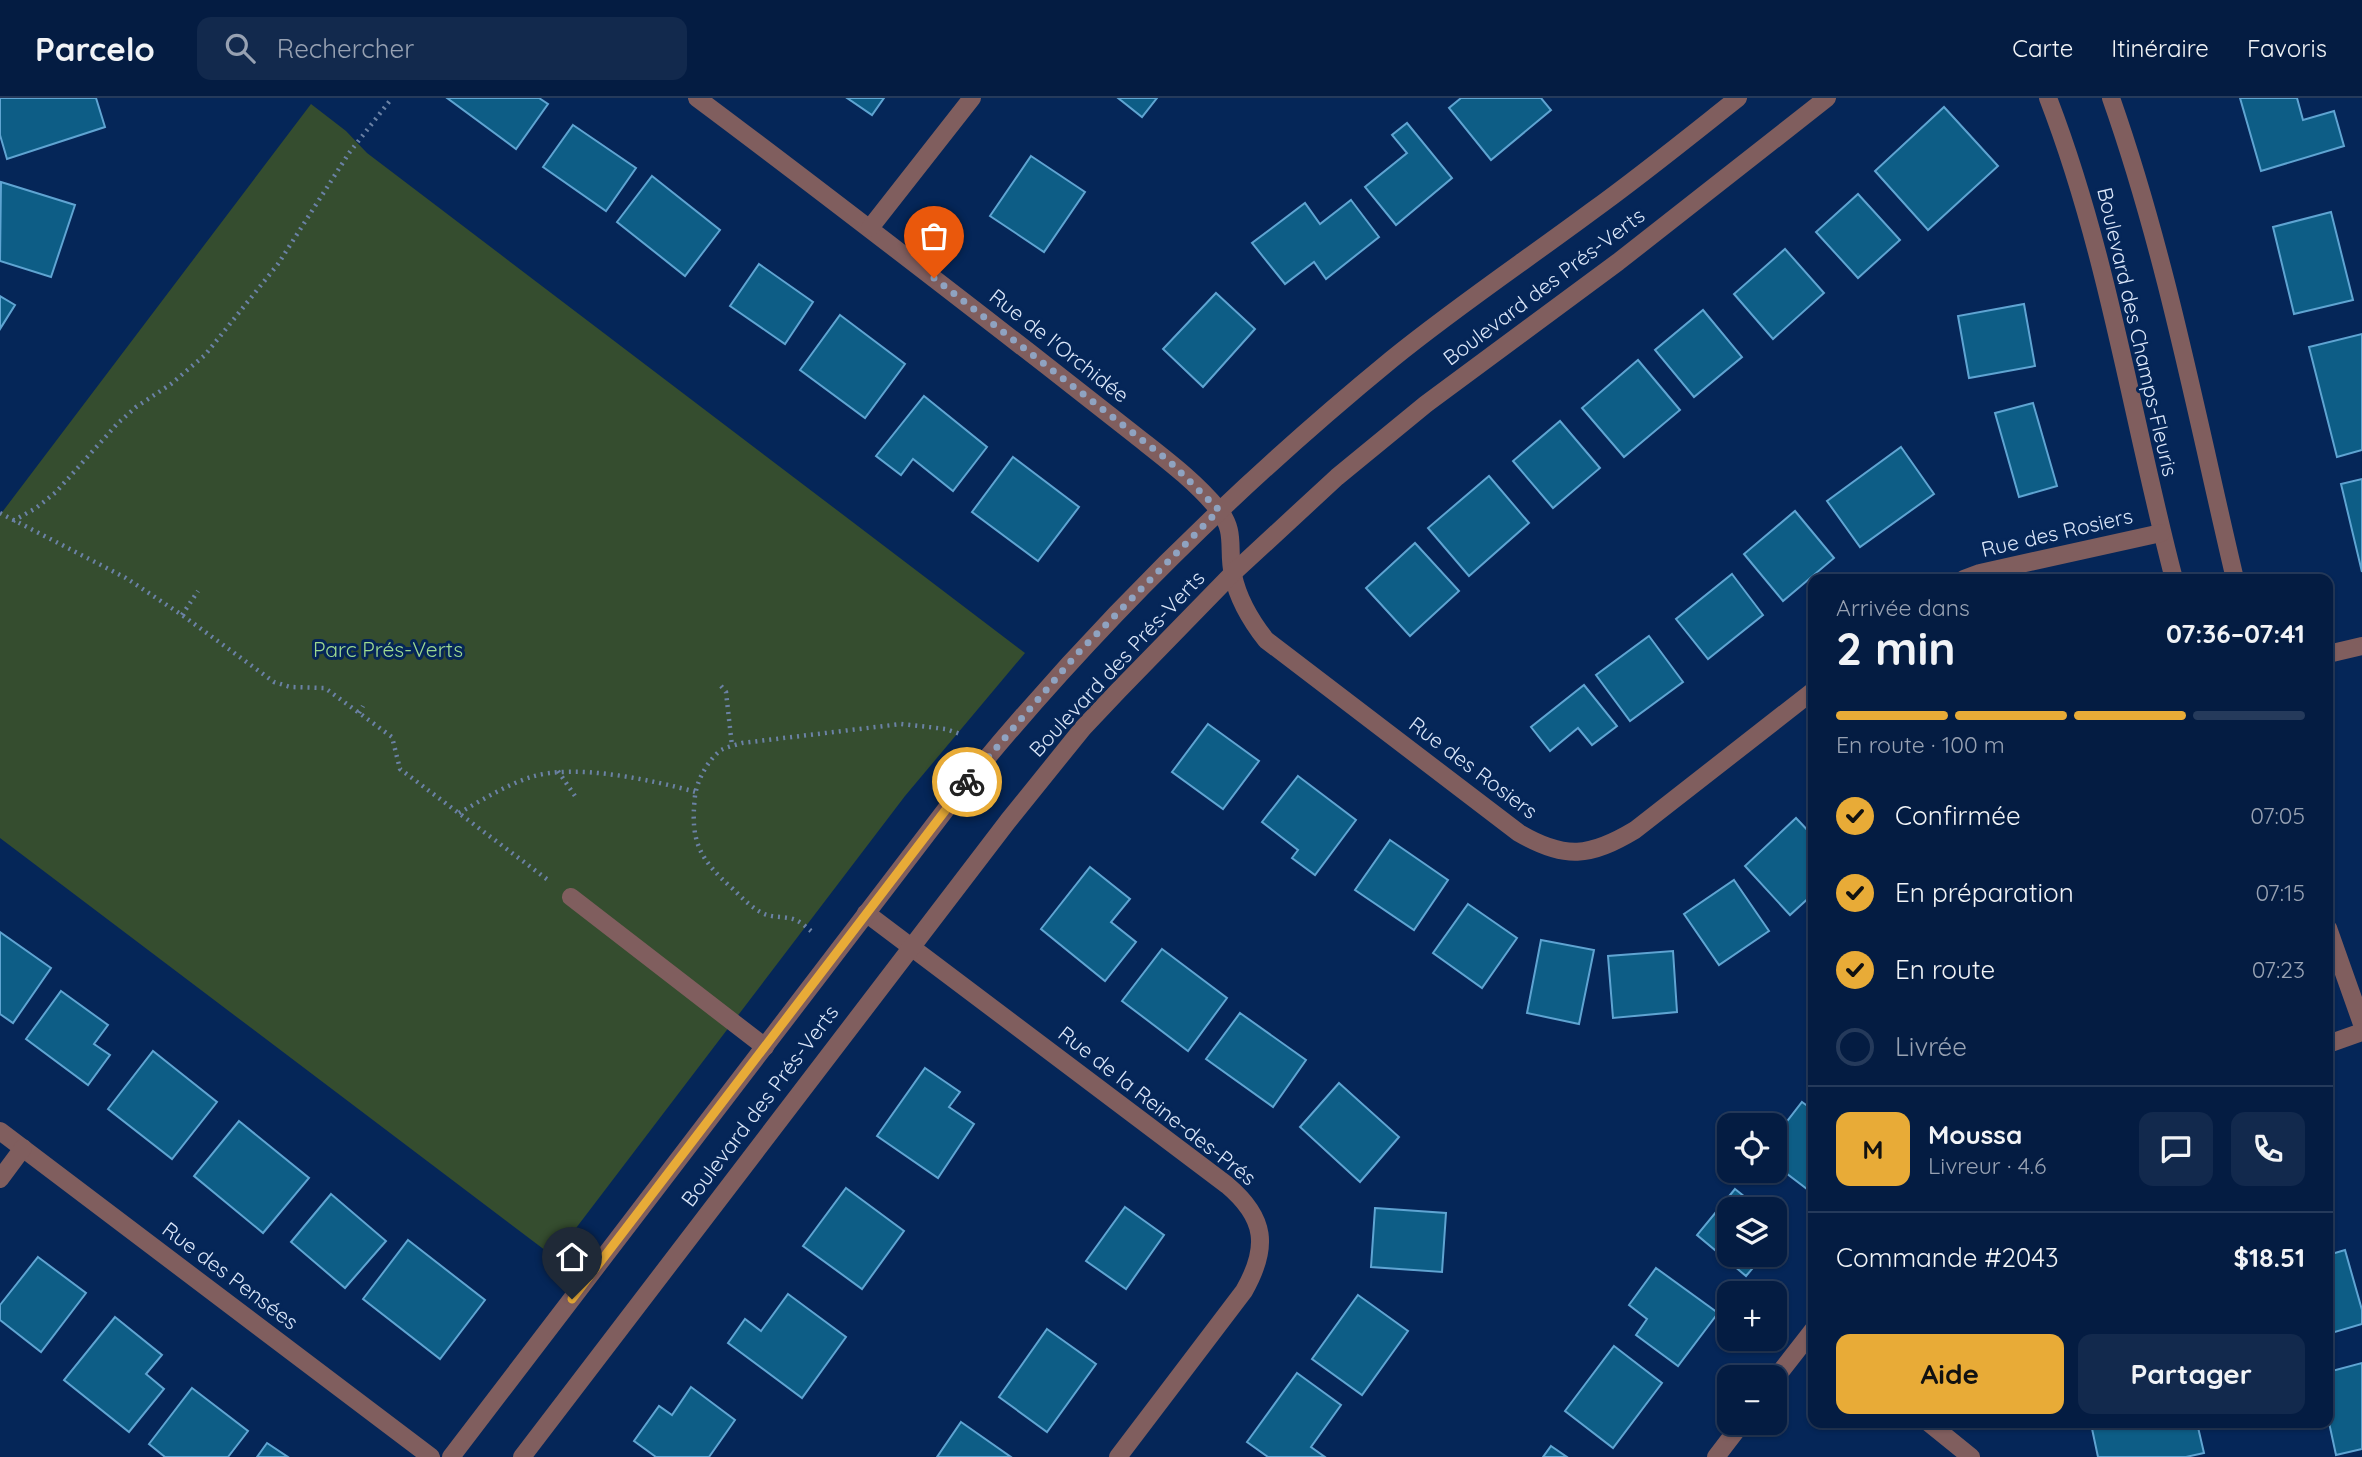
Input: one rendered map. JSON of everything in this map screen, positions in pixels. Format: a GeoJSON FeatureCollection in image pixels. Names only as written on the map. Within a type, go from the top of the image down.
{"type":"FeatureCollection","features":[{"type":"Feature","properties":{"kind":"street","name":"Rue de l'Orchidée"},"geometry":{"type":"LineString","coordinates":[[697,98],[870,228],[1169,461],[1219,510]]}},
{"type":"Feature","properties":{"kind":"street"},"geometry":{"type":"LineString","coordinates":[[870,228],[972,98]]}},
{"type":"Feature","properties":{"kind":"street","name":"Boulevard des Prés-Verts"},"geometry":{"type":"LineString","coordinates":[[452,1457],[963,787],[1043,691],[1100,630],[1219,510],[1336,405],[1395,356],[1594,210],[1738,98]]}},
{"type":"Feature","properties":{"kind":"street","name":"Boulevard des Prés-Verts"},"geometry":{"type":"LineString","coordinates":[[522,1457],[911,947],[1083,728],[1232,574],[1336,477],[1426,404],[1618,262],[1827,98]]}},
{"type":"Feature","properties":{"kind":"street","name":"Boulevard des Champs-Fleuris"},"geometry":{"type":"LineString","coordinates":[[2048,98],[2067,147],[2096,248],[2173,574]]}},
{"type":"Feature","properties":{"kind":"street","name":"Boulevard des Champs-Fleuris"},"geometry":{"type":"LineString","coordinates":[[2111,98],[2156,243],[2234,574]]}},
{"type":"Feature","properties":{"kind":"street","name":"Rue des Rosiers"},"geometry":{"type":"LineString","coordinates":[[1219,510],[1232,540],[1232,574],[1254,624],[1266,640],[1541,846],[1564,852],[1588,852],[1610,845],[1635,830],[1808,695]]}},
{"type":"Feature","properties":{"kind":"street","name":"Rue des Rosiers"},"geometry":{"type":"LineString","coordinates":[[1977,574],[2161,533]]}},
{"type":"Feature","properties":{"kind":"street"},"geometry":{"type":"LineString","coordinates":[[2333,653],[2362,646]]}},
{"type":"Feature","properties":{"kind":"street"},"geometry":{"type":"LineString","coordinates":[[571,897],[765,1047]]}},
{"type":"Feature","properties":{"kind":"street","name":"Rue de la Reine-des-Prés"},"geometry":{"type":"LineString","coordinates":[[866,913],[1227,1185],[1251,1210],[1258,1227],[1260,1246],[1257,1268],[1244,1291],[1118,1457]]}},
{"type":"Feature","properties":{"kind":"street"},"geometry":{"type":"LineString","coordinates":[[2333,942],[2362,1024]]}},
{"type":"Feature","properties":{"kind":"street"},"geometry":{"type":"LineString","coordinates":[[2333,1042],[2362,1032]]}},
{"type":"Feature","properties":{"kind":"street","name":"Rue des Pensées"},"geometry":{"type":"LineString","coordinates":[[0,1131],[431,1457]]}},
{"type":"Feature","properties":{"kind":"street"},"geometry":{"type":"LineString","coordinates":[[0,1179],[23,1148]]}},
{"type":"Feature","properties":{"kind":"street"},"geometry":{"type":"LineString","coordinates":[[1786,1365],[1808,1339]]}},
{"type":"Feature","properties":{"kind":"street"},"geometry":{"type":"LineString","coordinates":[[1935,1428],[1971,1457]]}},
{"type":"Feature","properties":{"kind":"street"},"geometry":{"type":"LineString","coordinates":[[1716,1457],[1733,1435]]}},
{"type":"Feature","properties":{"kind":"path"},"geometry":{"type":"LineString","coordinates":[[12,521],[36,508],[56,492],[117,424],[205,355],[278,264],[349,153],[392,98]]}},
{"type":"Feature","properties":{"kind":"path"},"geometry":{"type":"LineString","coordinates":[[0,513],[126,578],[274,682],[289,687],[325,688],[392,737],[400,769],[571,897]]}},
{"type":"Feature","properties":{"kind":"path"},"geometry":{"type":"LineString","coordinates":[[182,615],[198,591]]}},
{"type":"Feature","properties":{"kind":"path"},"geometry":{"type":"LineString","coordinates":[[720,686],[726,692],[733,746]]}},
{"type":"Feature","properties":{"kind":"path"},"geometry":{"type":"LineString","coordinates":[[359,713],[363,706]]}},
{"type":"Feature","properties":{"kind":"path"},"geometry":{"type":"LineString","coordinates":[[811,931],[796,919],[778,918],[749,904],[714,873],[702,855],[692,820],[696,785],[710,761],[723,749],[742,743],[901,724],[946,729],[963,735]]}},
{"type":"Feature","properties":{"kind":"path"},"geometry":{"type":"LineString","coordinates":[[459,813],[531,777],[558,771],[639,778],[696,792]]}},
{"type":"Feature","properties":{"kind":"path"},"geometry":{"type":"LineString","coordinates":[[558,771],[575,796]]}},
{"type":"Feature","properties":{"kind":"green space","name":"Parc Prés-Verts"},"geometry":{"type":"Polygon","coordinates":[[[311,104],[346,131],[367,153],[1025,653],[905,796],[554,1257],[0,838],[0,515],[311,104]]]}},
{"type":"Feature","properties":{"kind":"building"},"geometry":{"type":"Polygon","coordinates":[[[0,98],[96,98],[105,127],[7,159],[0,135],[0,98]]]}},
{"type":"Feature","properties":{"kind":"building"},"geometry":{"type":"Polygon","coordinates":[[[447,98],[539,98],[548,104],[516,149],[447,98]]]}},
{"type":"Feature","properties":{"kind":"building"},"geometry":{"type":"Polygon","coordinates":[[[847,98],[884,98],[872,115],[847,98]]]}},
{"type":"Feature","properties":{"kind":"building"},"geometry":{"type":"Polygon","coordinates":[[[1118,98],[1157,98],[1142,117],[1118,98]]]}},
{"type":"Feature","properties":{"kind":"building"},"geometry":{"type":"Polygon","coordinates":[[[1461,98],[1541,98],[1551,110],[1491,160],[1449,108],[1461,98]]]}},
{"type":"Feature","properties":{"kind":"building"},"geometry":{"type":"Polygon","coordinates":[[[2240,98],[2297,98],[2303,120],[2334,111],[2344,146],[2261,171],[2240,98]]]}},
{"type":"Feature","properties":{"kind":"building"},"geometry":{"type":"Polygon","coordinates":[[[1944,107],[1998,166],[1928,230],[1875,171],[1944,107]]]}},
{"type":"Feature","properties":{"kind":"building"},"geometry":{"type":"Polygon","coordinates":[[[1407,123],[1452,178],[1396,225],[1365,187],[1407,153],[1392,135],[1407,123]]]}},
{"type":"Feature","properties":{"kind":"building"},"geometry":{"type":"Polygon","coordinates":[[[573,125],[636,168],[606,211],[543,167],[573,125]]]}},
{"type":"Feature","properties":{"kind":"building"},"geometry":{"type":"Polygon","coordinates":[[[1031,156],[1085,192],[1044,252],[990,216],[1031,156]]]}},
{"type":"Feature","properties":{"kind":"building"},"geometry":{"type":"Polygon","coordinates":[[[652,176],[720,230],[685,276],[617,222],[652,176]]]}},
{"type":"Feature","properties":{"kind":"building"},"geometry":{"type":"Polygon","coordinates":[[[1,182],[75,205],[51,277],[0,261],[1,182]]]}},
{"type":"Feature","properties":{"kind":"building"},"geometry":{"type":"Polygon","coordinates":[[[1858,194],[1900,240],[1858,278],[1816,232],[1858,194]]]}},
{"type":"Feature","properties":{"kind":"building"},"geometry":{"type":"Polygon","coordinates":[[[1351,200],[1379,237],[1326,279],[1314,262],[1285,284],[1252,243],[1305,203],[1320,224],[1351,200]]]}},
{"type":"Feature","properties":{"kind":"building"},"geometry":{"type":"Polygon","coordinates":[[[2331,212],[2353,300],[2294,314],[2273,227],[2331,212]]]}},
{"type":"Feature","properties":{"kind":"building"},"geometry":{"type":"Polygon","coordinates":[[[1785,249],[1824,293],[1773,339],[1734,294],[1785,249]]]}},
{"type":"Feature","properties":{"kind":"building"},"geometry":{"type":"Polygon","coordinates":[[[759,264],[813,302],[785,344],[730,306],[759,264]]]}},
{"type":"Feature","properties":{"kind":"building"},"geometry":{"type":"Polygon","coordinates":[[[1216,293],[1255,329],[1203,387],[1163,349],[1216,293]]]}},
{"type":"Feature","properties":{"kind":"building"},"geometry":{"type":"Polygon","coordinates":[[[0,296],[15,305],[0,329],[0,296]]]}},
{"type":"Feature","properties":{"kind":"building"},"geometry":{"type":"Polygon","coordinates":[[[2024,304],[2035,366],[1969,378],[1958,316],[2024,304]]]}},
{"type":"Feature","properties":{"kind":"building"},"geometry":{"type":"Polygon","coordinates":[[[1703,310],[1742,357],[1694,397],[1655,350],[1703,310]]]}},
{"type":"Feature","properties":{"kind":"building"},"geometry":{"type":"Polygon","coordinates":[[[840,315],[905,364],[865,418],[800,370],[840,315]]]}},
{"type":"Feature","properties":{"kind":"building"},"geometry":{"type":"Polygon","coordinates":[[[2362,334],[2362,450],[2337,457],[2309,347],[2362,334]]]}},
{"type":"Feature","properties":{"kind":"building"},"geometry":{"type":"Polygon","coordinates":[[[1638,360],[1680,410],[1624,457],[1582,408],[1638,360]]]}},
{"type":"Feature","properties":{"kind":"building"},"geometry":{"type":"Polygon","coordinates":[[[924,396],[987,447],[953,491],[913,459],[901,475],[876,456],[924,396]]]}},
{"type":"Feature","properties":{"kind":"building"},"geometry":{"type":"Polygon","coordinates":[[[2033,403],[2057,486],[2019,497],[1995,413],[2033,403]]]}},
{"type":"Feature","properties":{"kind":"building"},"geometry":{"type":"Polygon","coordinates":[[[1560,421],[1600,468],[1553,508],[1513,461],[1560,421]]]}},
{"type":"Feature","properties":{"kind":"building"},"geometry":{"type":"Polygon","coordinates":[[[1901,447],[1934,494],[1860,547],[1827,501],[1901,447]]]}},
{"type":"Feature","properties":{"kind":"building"},"geometry":{"type":"Polygon","coordinates":[[[1013,457],[1079,507],[1038,561],[972,512],[1013,457]]]}},
{"type":"Feature","properties":{"kind":"building"},"geometry":{"type":"Polygon","coordinates":[[[1489,476],[1529,523],[1469,576],[1428,528],[1489,476]]]}},
{"type":"Feature","properties":{"kind":"building"},"geometry":{"type":"Polygon","coordinates":[[[2362,479],[2362,572],[2341,484],[2362,479]]]}},
{"type":"Feature","properties":{"kind":"building"},"geometry":{"type":"Polygon","coordinates":[[[1795,511],[1834,558],[1815,574],[1808,574],[1808,580],[1783,601],[1744,554],[1795,511]]]}},
{"type":"Feature","properties":{"kind":"building"},"geometry":{"type":"Polygon","coordinates":[[[1415,543],[1459,591],[1410,636],[1366,588],[1415,543]]]}},
{"type":"Feature","properties":{"kind":"building"},"geometry":{"type":"Polygon","coordinates":[[[1732,574],[1763,615],[1708,659],[1676,619],[1732,574]]]}},
{"type":"Feature","properties":{"kind":"building"},"geometry":{"type":"Polygon","coordinates":[[[1649,636],[1683,682],[1630,721],[1596,675],[1649,636]]]}},
{"type":"Feature","properties":{"kind":"building"},"geometry":{"type":"Polygon","coordinates":[[[1584,685],[1617,726],[1592,745],[1578,728],[1550,751],[1531,727],[1584,685]]]}},
{"type":"Feature","properties":{"kind":"building"},"geometry":{"type":"Polygon","coordinates":[[[1208,724],[1259,761],[1223,809],[1172,772],[1208,724]]]}},
{"type":"Feature","properties":{"kind":"building"},"geometry":{"type":"Polygon","coordinates":[[[1298,776],[1356,820],[1315,875],[1292,858],[1298,850],[1262,822],[1298,776]]]}},
{"type":"Feature","properties":{"kind":"building"},"geometry":{"type":"Polygon","coordinates":[[[1796,818],[1808,831],[1808,899],[1790,915],[1745,866],[1796,818]]]}},
{"type":"Feature","properties":{"kind":"building"},"geometry":{"type":"Polygon","coordinates":[[[1390,840],[1448,880],[1414,930],[1355,890],[1390,840]]]}},
{"type":"Feature","properties":{"kind":"building"},"geometry":{"type":"Polygon","coordinates":[[[1090,867],[1130,899],[1111,922],[1136,942],[1105,981],[1041,929],[1090,867]]]}},
{"type":"Feature","properties":{"kind":"building"},"geometry":{"type":"Polygon","coordinates":[[[1734,880],[1769,931],[1719,965],[1684,914],[1734,880]]]}},
{"type":"Feature","properties":{"kind":"building"},"geometry":{"type":"Polygon","coordinates":[[[1468,904],[1517,938],[1482,988],[1433,953],[1468,904]]]}},
{"type":"Feature","properties":{"kind":"building"},"geometry":{"type":"Polygon","coordinates":[[[0,932],[51,968],[13,1023],[0,1014],[0,932]]]}},
{"type":"Feature","properties":{"kind":"building"},"geometry":{"type":"Polygon","coordinates":[[[1541,940],[1594,950],[1579,1024],[1527,1013],[1541,940]]]}},
{"type":"Feature","properties":{"kind":"building"},"geometry":{"type":"Polygon","coordinates":[[[1162,949],[1227,998],[1188,1051],[1122,1001],[1162,949]]]}},
{"type":"Feature","properties":{"kind":"building"},"geometry":{"type":"Polygon","coordinates":[[[1673,951],[1677,1012],[1613,1018],[1608,956],[1673,951]]]}},
{"type":"Feature","properties":{"kind":"building"},"geometry":{"type":"Polygon","coordinates":[[[61,991],[108,1025],[94,1044],[110,1055],[88,1085],[26,1039],[61,991]]]}},
{"type":"Feature","properties":{"kind":"building"},"geometry":{"type":"Polygon","coordinates":[[[1240,1013],[1306,1060],[1273,1107],[1206,1059],[1240,1013]]]}},
{"type":"Feature","properties":{"kind":"building"},"geometry":{"type":"Polygon","coordinates":[[[153,1051],[217,1102],[172,1159],[108,1109],[153,1051]]]}},
{"type":"Feature","properties":{"kind":"building"},"geometry":{"type":"Polygon","coordinates":[[[925,1068],[960,1092],[949,1107],[974,1124],[938,1178],[877,1136],[925,1068]]]}},
{"type":"Feature","properties":{"kind":"building"},"geometry":{"type":"Polygon","coordinates":[[[1339,1083],[1399,1137],[1360,1182],[1300,1127],[1339,1083]]]}},
{"type":"Feature","properties":{"kind":"building"},"geometry":{"type":"Polygon","coordinates":[[[1802,1102],[1808,1106],[1807,1189],[1787,1174],[1787,1121],[1802,1102]]]}},
{"type":"Feature","properties":{"kind":"building"},"geometry":{"type":"Polygon","coordinates":[[[239,1121],[309,1178],[263,1233],[194,1176],[239,1121]]]}},
{"type":"Feature","properties":{"kind":"building"},"geometry":{"type":"Polygon","coordinates":[[[846,1188],[904,1231],[862,1289],[803,1246],[846,1188]]]}},
{"type":"Feature","properties":{"kind":"building"},"geometry":{"type":"Polygon","coordinates":[[[1735,1189],[1745,1197],[1728,1197],[1735,1189]]]}},
{"type":"Feature","properties":{"kind":"building"},"geometry":{"type":"Polygon","coordinates":[[[331,1194],[386,1241],[345,1288],[291,1242],[331,1194]]]}},
{"type":"Feature","properties":{"kind":"building"},"geometry":{"type":"Polygon","coordinates":[[[1125,1207],[1164,1235],[1126,1289],[1086,1261],[1125,1207]]]}},
{"type":"Feature","properties":{"kind":"building"},"geometry":{"type":"Polygon","coordinates":[[[1375,1208],[1446,1213],[1442,1272],[1371,1267],[1375,1208]]]}},
{"type":"Feature","properties":{"kind":"building"},"geometry":{"type":"Polygon","coordinates":[[[1717,1211],[1717,1252],[1697,1235],[1717,1211]]]}},
{"type":"Feature","properties":{"kind":"building"},"geometry":{"type":"Polygon","coordinates":[[[408,1240],[485,1300],[440,1359],[363,1299],[408,1240]]]}},
{"type":"Feature","properties":{"kind":"building"},"geometry":{"type":"Polygon","coordinates":[[[2345,1250],[2362,1310],[2362,1324],[2333,1333],[2333,1254],[2345,1250]]]}},
{"type":"Feature","properties":{"kind":"building"},"geometry":{"type":"Polygon","coordinates":[[[38,1257],[86,1293],[41,1352],[0,1320],[0,1305],[38,1257]]]}},
{"type":"Feature","properties":{"kind":"building"},"geometry":{"type":"Polygon","coordinates":[[[1735,1267],[1754,1267],[1746,1276],[1735,1267]]]}},
{"type":"Feature","properties":{"kind":"building"},"geometry":{"type":"Polygon","coordinates":[[[1656,1268],[1717,1314],[1678,1366],[1636,1335],[1647,1319],[1629,1305],[1656,1268]]]}},
{"type":"Feature","properties":{"kind":"building"},"geometry":{"type":"Polygon","coordinates":[[[788,1294],[846,1337],[802,1398],[728,1343],[745,1319],[761,1331],[788,1294]]]}},
{"type":"Feature","properties":{"kind":"building"},"geometry":{"type":"Polygon","coordinates":[[[1358,1295],[1408,1331],[1362,1395],[1312,1359],[1358,1295]]]}},
{"type":"Feature","properties":{"kind":"building"},"geometry":{"type":"Polygon","coordinates":[[[115,1317],[162,1355],[146,1374],[164,1389],[129,1432],[64,1380],[115,1317]]]}},
{"type":"Feature","properties":{"kind":"building"},"geometry":{"type":"Polygon","coordinates":[[[1047,1329],[1096,1364],[1047,1432],[999,1397],[1047,1329]]]}},
{"type":"Feature","properties":{"kind":"building"},"geometry":{"type":"Polygon","coordinates":[[[1614,1346],[1662,1383],[1613,1448],[1565,1411],[1614,1346]]]}},
{"type":"Feature","properties":{"kind":"building"},"geometry":{"type":"Polygon","coordinates":[[[2362,1363],[2362,1449],[2336,1455],[2330,1428],[2333,1428],[2333,1371],[2362,1363]]]}},
{"type":"Feature","properties":{"kind":"building"},"geometry":{"type":"Polygon","coordinates":[[[1297,1373],[1341,1405],[1311,1447],[1325,1457],[1268,1457],[1247,1442],[1297,1373]]]}},
{"type":"Feature","properties":{"kind":"building"},"geometry":{"type":"Polygon","coordinates":[[[691,1387],[735,1420],[709,1457],[656,1457],[634,1441],[659,1406],[672,1415],[691,1387]]]}},
{"type":"Feature","properties":{"kind":"building"},"geometry":{"type":"Polygon","coordinates":[[[192,1388],[248,1431],[228,1457],[165,1457],[149,1444],[192,1388]]]}},
{"type":"Feature","properties":{"kind":"building"},"geometry":{"type":"Polygon","coordinates":[[[961,1422],[1011,1457],[937,1457],[961,1422]]]}},
{"type":"Feature","properties":{"kind":"building"},"geometry":{"type":"Polygon","coordinates":[[[2092,1428],[2198,1428],[2204,1453],[2186,1457],[2098,1457],[2092,1428]]]}},
{"type":"Feature","properties":{"kind":"building"},"geometry":{"type":"Polygon","coordinates":[[[267,1443],[288,1457],[257,1457],[267,1443]]]}},
{"type":"Feature","properties":{"kind":"building"},"geometry":{"type":"Polygon","coordinates":[[[1551,1446],[1567,1457],[1543,1457],[1551,1446]]]}},
{"type":"Feature","properties":{"kind":"way so far"},"geometry":{"type":"LineString","coordinates":[[934,278],[1169,461],[1219,510],[1077,654],[967,782]]}},
{"type":"Feature","properties":{"kind":"route"},"geometry":{"type":"LineString","coordinates":[[572,1299],[967,782]]}}]}
